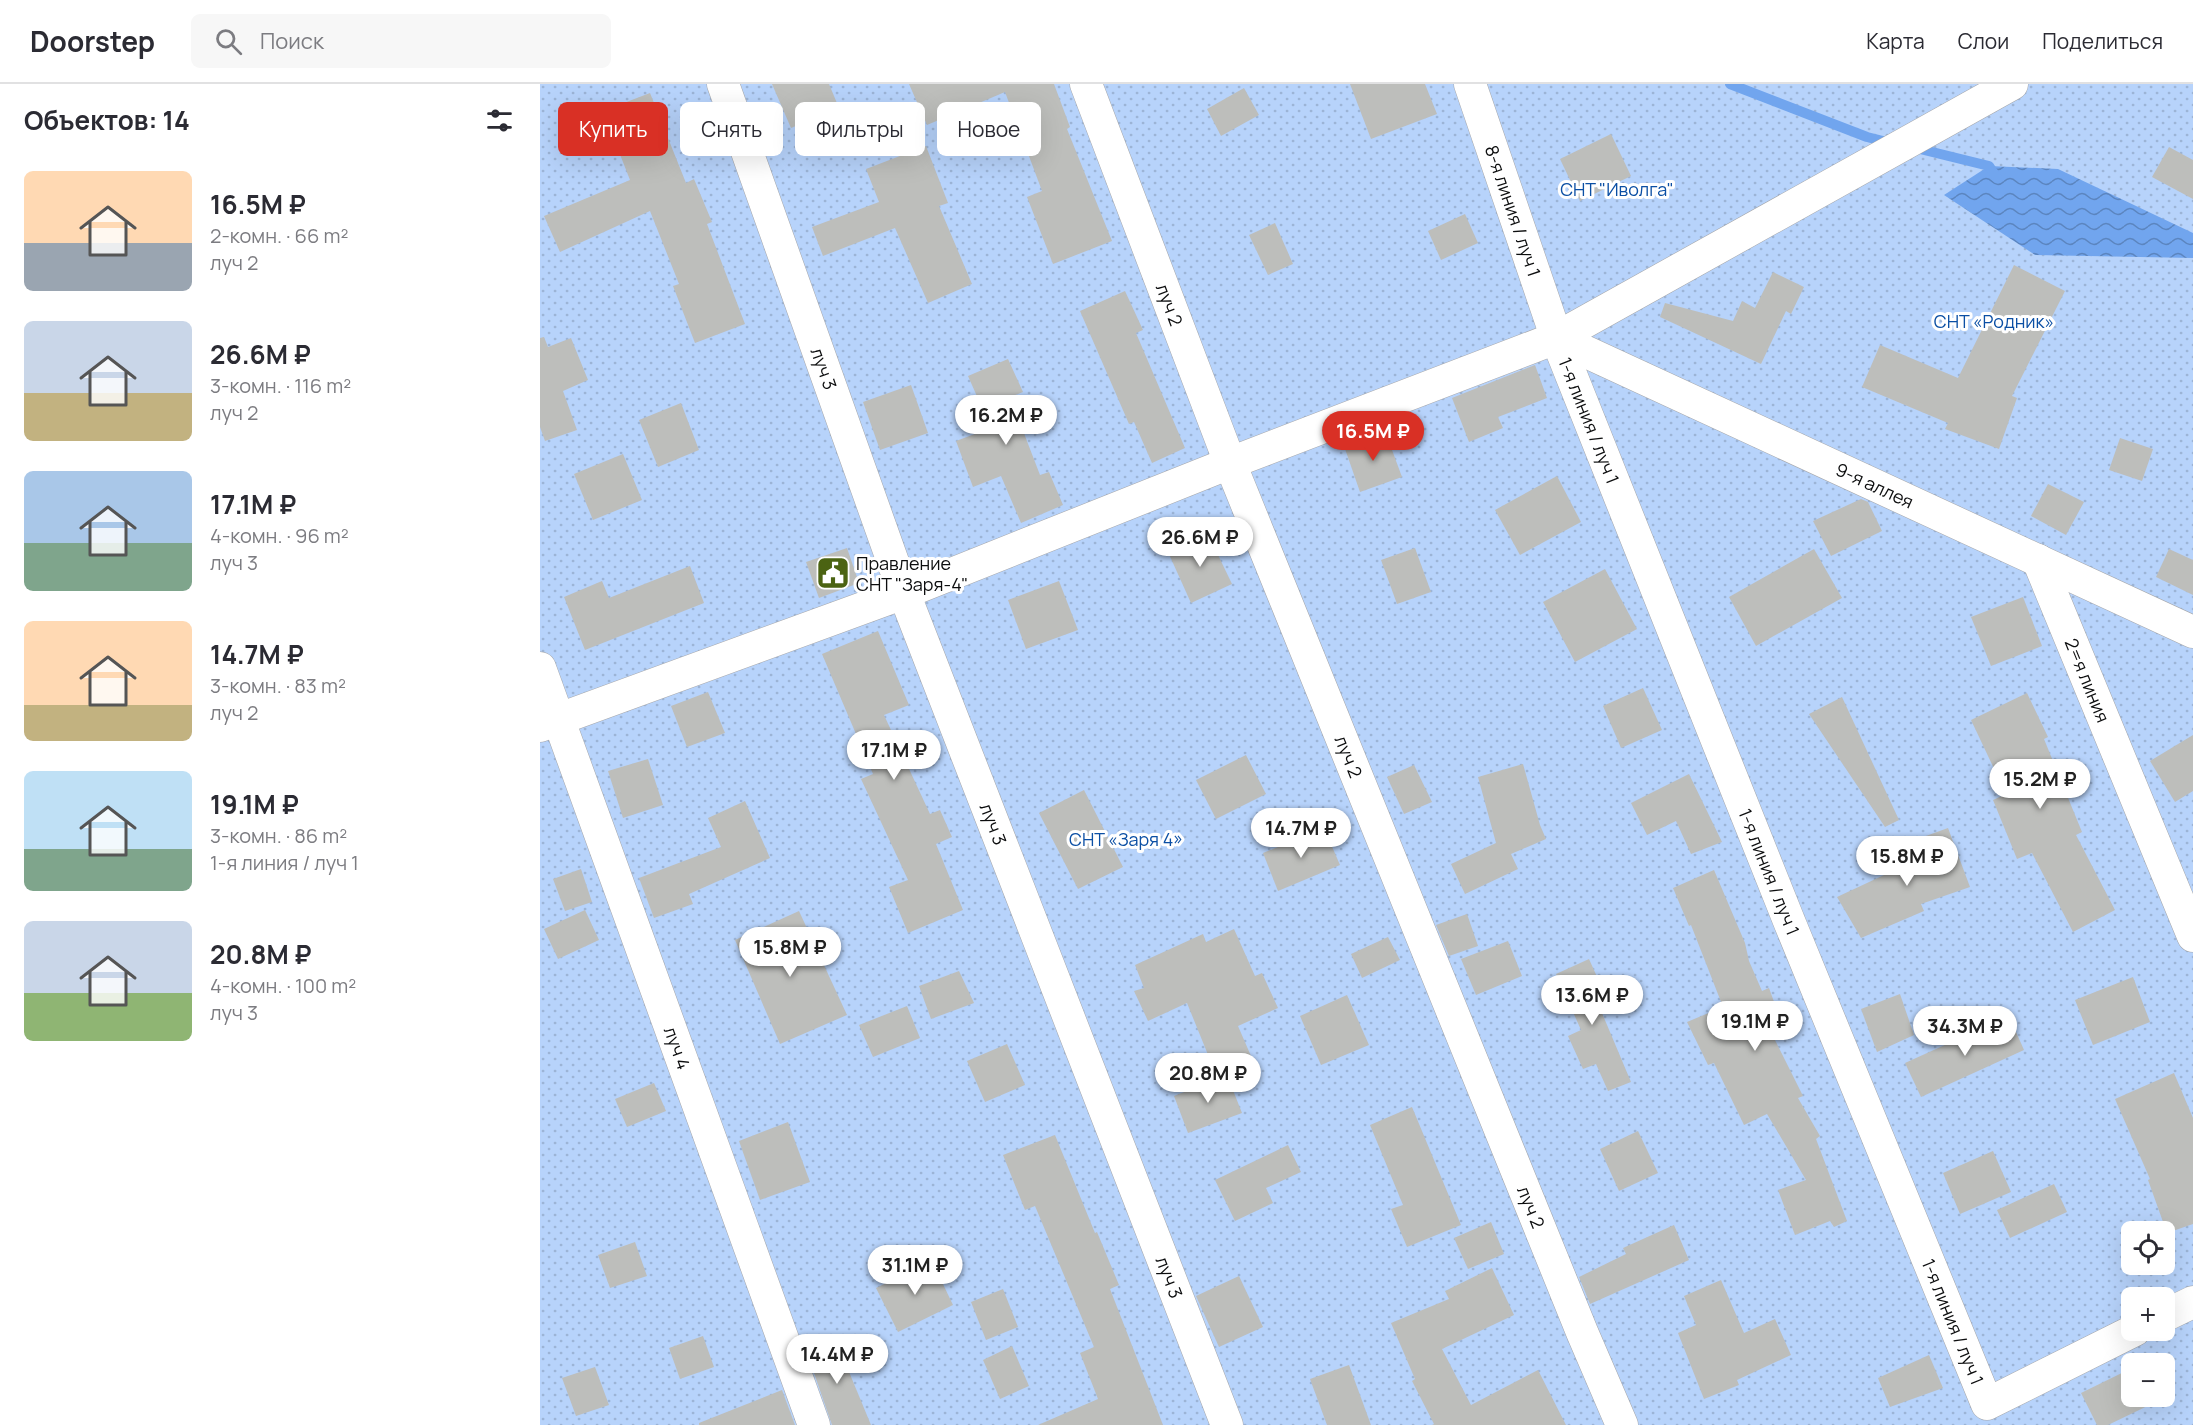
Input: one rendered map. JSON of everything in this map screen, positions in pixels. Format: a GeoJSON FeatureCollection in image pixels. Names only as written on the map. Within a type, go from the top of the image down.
{"type":"FeatureCollection","features":[{"type":"Feature","properties":{"kind":"street","name":"луч 3"},"geometry":{"type":"LineString","coordinates":[[723,84],[903,593],[1227,1425]]}},
{"type":"Feature","properties":{"kind":"street","name":"луч 2"},"geometry":{"type":"LineString","coordinates":[[1086,84],[1230,463],[1577,1321],[1622,1425]]}},
{"type":"Feature","properties":{"kind":"street","name":"8-я линия / луч 1"},"geometry":{"type":"LineString","coordinates":[[1470,84],[1556,338]]}},
{"type":"Feature","properties":{"kind":"street"},"geometry":{"type":"LineString","coordinates":[[549,723],[903,593],[1230,463],[1556,338],[2003,86]]}},
{"type":"Feature","properties":{"kind":"street","name":"9-я аллея"},"geometry":{"type":"LineString","coordinates":[[1556,338],[2193,632]]}},
{"type":"Feature","properties":{"kind":"street","name":"1-я линия / луч 1"},"geometry":{"type":"LineString","coordinates":[[1556,338],[1793,930],[1987,1404],[2121,1337]]}},
{"type":"Feature","properties":{"kind":"street","name":"2=я линия"},"geometry":{"type":"LineString","coordinates":[[2038,560],[2193,936]]}},
{"type":"Feature","properties":{"kind":"street","name":"луч 4"},"geometry":{"type":"LineString","coordinates":[[540,668],[549,723],[814,1425]]}},
{"type":"Feature","properties":{"kind":"street"},"geometry":{"type":"LineString","coordinates":[[2175,1311],[2193,1302]]}},
{"type":"Feature","properties":{"kind":"green space","name":"СНТ «Заря 4»"},"geometry":{"type":"Polygon","coordinates":[[[540,84],[2193,84],[2193,1425],[540,1425],[540,84]]]}},
{"type":"Feature","properties":{"kind":"water"},"geometry":{"type":"Polygon","coordinates":[[[1989,166],[2058,169],[2193,233],[2193,258],[2035,255],[1944,195],[1989,166]]]}},
{"type":"Feature","properties":{"kind":"building"},"geometry":{"type":"Polygon","coordinates":[[[772,84],[829,84],[836,102],[795,102],[795,126],[791,128],[783,109],[783,102],[780,102],[772,84]]]}},
{"type":"Feature","properties":{"kind":"building"},"geometry":{"type":"Polygon","coordinates":[[[909,84],[1054,84],[1070,127],[1067,129],[1112,241],[1053,264],[1027,197],[1042,191],[1029,156],[1041,156],[1041,102],[1009,102],[1005,92],[981,102],[937,102],[937,121],[927,125],[925,102],[917,102],[909,84]]]}},
{"type":"Feature","properties":{"kind":"building"},"geometry":{"type":"Polygon","coordinates":[[[1350,84],[1425,84],[1437,114],[1371,139],[1350,84]]]}},
{"type":"Feature","properties":{"kind":"building"},"geometry":{"type":"Polygon","coordinates":[[[1244,88],[1259,115],[1221,136],[1207,109],[1244,88]]]}},
{"type":"Feature","properties":{"kind":"building"},"geometry":{"type":"Polygon","coordinates":[[[650,93],[654,102],[626,102],[650,93]]]}},
{"type":"Feature","properties":{"kind":"building"},"geometry":{"type":"Polygon","coordinates":[[[1611,134],[1631,176],[1580,201],[1560,159],[1611,134]]]}},
{"type":"Feature","properties":{"kind":"building"},"geometry":{"type":"Polygon","coordinates":[[[668,138],[686,183],[694,179],[712,222],[707,224],[745,324],[695,343],[673,286],[679,284],[650,211],[560,252],[544,216],[630,180],[621,156],[668,156],[668,138]]]}},
{"type":"Feature","properties":{"kind":"building"},"geometry":{"type":"Polygon","coordinates":[[[925,146],[948,203],[939,206],[972,284],[928,303],[895,228],[823,256],[812,227],[879,202],[866,169],[900,156],[925,156],[925,146]]]}},
{"type":"Feature","properties":{"kind":"building"},"geometry":{"type":"Polygon","coordinates":[[[2169,147],[2193,160],[2193,199],[2152,177],[2169,147]]]}},
{"type":"Feature","properties":{"kind":"building"},"geometry":{"type":"Polygon","coordinates":[[[1465,214],[1478,243],[1441,260],[1428,231],[1465,214]]]}},
{"type":"Feature","properties":{"kind":"building"},"geometry":{"type":"Polygon","coordinates":[[[1275,223],[1293,264],[1268,275],[1249,235],[1275,223]]]}},
{"type":"Feature","properties":{"kind":"building"},"geometry":{"type":"Polygon","coordinates":[[[2014,265],[2065,291],[2012,396],[2017,398],[1999,449],[1945,429],[1948,423],[1862,387],[1880,345],[1958,378],[2014,265]]]}},
{"type":"Feature","properties":{"kind":"building"},"geometry":{"type":"Polygon","coordinates":[[[1773,272],[1804,287],[1791,314],[1786,311],[1761,364],[1660,317],[1665,303],[1733,321],[1742,301],[1755,308],[1773,272]]]}},
{"type":"Feature","properties":{"kind":"building"},"geometry":{"type":"Polygon","coordinates":[[[1125,291],[1143,330],[1136,333],[1185,448],[1152,463],[1134,422],[1129,424],[1080,311],[1125,291]]]}},
{"type":"Feature","properties":{"kind":"building"},"geometry":{"type":"Polygon","coordinates":[[[544,337],[548,347],[571,338],[588,380],[563,391],[577,430],[545,441],[540,427],[540,338],[544,337]]]}},
{"type":"Feature","properties":{"kind":"building"},"geometry":{"type":"Polygon","coordinates":[[[1008,359],[1023,392],[1010,397],[1040,475],[1049,472],[1063,505],[1021,523],[1001,476],[973,487],[956,441],[991,428],[968,376],[1008,359]]]}},
{"type":"Feature","properties":{"kind":"building"},"geometry":{"type":"Polygon","coordinates":[[[1535,365],[1547,398],[1498,417],[1503,428],[1469,442],[1452,398],[1535,365]]]}},
{"type":"Feature","properties":{"kind":"building"},"geometry":{"type":"Polygon","coordinates":[[[911,385],[928,433],[880,450],[863,402],[911,385]]]}},
{"type":"Feature","properties":{"kind":"building"},"geometry":{"type":"Polygon","coordinates":[[[681,403],[699,450],[658,467],[639,420],[681,403]]]}},
{"type":"Feature","properties":{"kind":"building"},"geometry":{"type":"Polygon","coordinates":[[[1385,431],[1402,477],[1360,492],[1344,446],[1385,431]]]}},
{"type":"Feature","properties":{"kind":"building"},"geometry":{"type":"Polygon","coordinates":[[[2120,438],[2153,449],[2142,481],[2109,470],[2120,438]]]}},
{"type":"Feature","properties":{"kind":"building"},"geometry":{"type":"Polygon","coordinates":[[[623,454],[642,500],[593,520],[574,474],[623,454]]]}},
{"type":"Feature","properties":{"kind":"building"},"geometry":{"type":"Polygon","coordinates":[[[1557,476],[1581,522],[1520,555],[1495,510],[1557,476]]]}},
{"type":"Feature","properties":{"kind":"building"},"geometry":{"type":"Polygon","coordinates":[[[2048,484],[2084,502],[2066,535],[2031,516],[2048,484]]]}},
{"type":"Feature","properties":{"kind":"building"},"geometry":{"type":"Polygon","coordinates":[[[1861,499],[1868,502],[1882,531],[1831,556],[1813,521],[1861,499]]]}},
{"type":"Feature","properties":{"kind":"building"},"geometry":{"type":"Polygon","coordinates":[[[1208,534],[1232,584],[1191,603],[1168,552],[1208,534]]]}},
{"type":"Feature","properties":{"kind":"building","name":"Правление СНТ \"Заря-4\""},"geometry":{"type":"Polygon","coordinates":[[[847,548],[859,583],[819,598],[806,562],[847,548]]]}},
{"type":"Feature","properties":{"kind":"building"},"geometry":{"type":"Polygon","coordinates":[[[1415,548],[1431,592],[1397,604],[1381,560],[1415,548]]]}},
{"type":"Feature","properties":{"kind":"building"},"geometry":{"type":"Polygon","coordinates":[[[1814,549],[1842,598],[1756,646],[1729,597],[1814,549]]]}},
{"type":"Feature","properties":{"kind":"building"},"geometry":{"type":"Polygon","coordinates":[[[2169,549],[2193,560],[2193,595],[2156,577],[2169,549]]]}},
{"type":"Feature","properties":{"kind":"building"},"geometry":{"type":"Polygon","coordinates":[[[690,566],[704,603],[585,650],[564,597],[602,581],[609,598],[690,566]]]}},
{"type":"Feature","properties":{"kind":"building"},"geometry":{"type":"Polygon","coordinates":[[[1605,569],[1637,629],[1575,662],[1543,602],[1605,569]]]}},
{"type":"Feature","properties":{"kind":"building"},"geometry":{"type":"Polygon","coordinates":[[[1059,581],[1078,630],[1026,649],[1008,600],[1059,581]]]}},
{"type":"Feature","properties":{"kind":"building"},"geometry":{"type":"Polygon","coordinates":[[[2023,597],[2042,646],[1991,666],[1971,617],[2023,597]]]}},
{"type":"Feature","properties":{"kind":"building"},"geometry":{"type":"Polygon","coordinates":[[[878,631],[909,705],[884,715],[930,814],[940,810],[952,837],[936,844],[963,910],[908,933],[889,887],[908,880],[861,779],[873,774],[822,654],[878,631]]]}},
{"type":"Feature","properties":{"kind":"building"},"geometry":{"type":"Polygon","coordinates":[[[1643,688],[1662,730],[1621,748],[1603,706],[1643,688]]]}},
{"type":"Feature","properties":{"kind":"building"},"geometry":{"type":"Polygon","coordinates":[[[708,692],[725,733],[687,747],[671,706],[708,692]]]}},
{"type":"Feature","properties":{"kind":"building"},"geometry":{"type":"Polygon","coordinates":[[[2027,693],[2048,737],[2044,739],[2082,832],[2076,835],[2115,910],[2073,932],[2032,853],[2017,859],[1993,800],[2006,794],[1971,720],[2027,693]]]}},
{"type":"Feature","properties":{"kind":"building"},"geometry":{"type":"Polygon","coordinates":[[[1842,697],[1899,820],[1885,827],[1809,714],[1842,697]]]}},
{"type":"Feature","properties":{"kind":"building"},"geometry":{"type":"Polygon","coordinates":[[[2193,735],[2193,791],[2175,802],[2150,761],[2193,735]]]}},
{"type":"Feature","properties":{"kind":"building"},"geometry":{"type":"Polygon","coordinates":[[[1246,755],[1266,794],[1216,819],[1196,780],[1246,755]]]}},
{"type":"Feature","properties":{"kind":"building"},"geometry":{"type":"Polygon","coordinates":[[[648,759],[663,805],[623,818],[608,771],[648,759]]]}},
{"type":"Feature","properties":{"kind":"building"},"geometry":{"type":"Polygon","coordinates":[[[1523,764],[1546,839],[1511,854],[1518,869],[1465,894],[1451,864],[1496,843],[1478,777],[1523,764]]]}},
{"type":"Feature","properties":{"kind":"building"},"geometry":{"type":"Polygon","coordinates":[[[1414,765],[1432,802],[1404,814],[1387,777],[1414,765]]]}},
{"type":"Feature","properties":{"kind":"building"},"geometry":{"type":"Polygon","coordinates":[[[1689,774],[1722,842],[1691,854],[1676,821],[1647,835],[1631,803],[1689,774]]]}},
{"type":"Feature","properties":{"kind":"building"},"geometry":{"type":"Polygon","coordinates":[[[1084,790],[1123,867],[1078,889],[1039,813],[1084,790]]]}},
{"type":"Feature","properties":{"kind":"building"},"geometry":{"type":"Polygon","coordinates":[[[745,801],[770,858],[689,894],[693,904],[654,918],[639,878],[721,847],[708,818],[745,801]]]}},
{"type":"Feature","properties":{"kind":"building"},"geometry":{"type":"Polygon","coordinates":[[[1324,828],[1340,865],[1278,891],[1263,853],[1324,828]]]}},
{"type":"Feature","properties":{"kind":"building"},"geometry":{"type":"Polygon","coordinates":[[[1948,828],[1970,887],[1921,904],[1924,911],[1861,938],[1837,897],[1929,854],[1923,837],[1948,828]]]}},
{"type":"Feature","properties":{"kind":"building"},"geometry":{"type":"Polygon","coordinates":[[[581,869],[592,902],[565,911],[553,879],[581,869]]]}},
{"type":"Feature","properties":{"kind":"building"},"geometry":{"type":"Polygon","coordinates":[[[1714,870],[1745,943],[1749,961],[1762,991],[1769,988],[1785,1032],[1773,1036],[1803,1096],[1798,1098],[1820,1136],[1816,1139],[1847,1221],[1834,1227],[1830,1221],[1795,1235],[1778,1190],[1806,1180],[1767,1114],[1744,1125],[1714,1063],[1708,1065],[1687,1022],[1723,1007],[1691,925],[1689,926],[1673,888],[1714,870]]]}},
{"type":"Feature","properties":{"kind":"building"},"geometry":{"type":"Polygon","coordinates":[[[585,910],[599,940],[558,959],[544,929],[585,910]]]}},
{"type":"Feature","properties":{"kind":"building"},"geometry":{"type":"Polygon","coordinates":[[[799,911],[847,1015],[780,1044],[735,940],[799,911]]]}},
{"type":"Feature","properties":{"kind":"building"},"geometry":{"type":"Polygon","coordinates":[[[1467,914],[1478,946],[1449,956],[1436,925],[1467,914]]]}},
{"type":"Feature","properties":{"kind":"building"},"geometry":{"type":"Polygon","coordinates":[[[1234,929],[1255,976],[1262,973],[1278,1008],[1238,1026],[1251,1056],[1215,1072],[1187,1003],[1148,1021],[1134,991],[1144,988],[1135,965],[1203,934],[1206,942],[1234,929]]]}},
{"type":"Feature","properties":{"kind":"building"},"geometry":{"type":"Polygon","coordinates":[[[1388,937],[1400,960],[1362,978],[1351,954],[1388,937]]]}},
{"type":"Feature","properties":{"kind":"building"},"geometry":{"type":"Polygon","coordinates":[[[1508,941],[1522,976],[1476,995],[1461,959],[1508,941]]]}},
{"type":"Feature","properties":{"kind":"building"},"geometry":{"type":"Polygon","coordinates":[[[1589,959],[1603,990],[1594,994],[1631,1082],[1608,1091],[1596,1064],[1583,1069],[1568,1036],[1581,1030],[1556,974],[1589,959]]]}},
{"type":"Feature","properties":{"kind":"building"},"geometry":{"type":"Polygon","coordinates":[[[959,971],[974,1003],[931,1019],[919,986],[959,971]]]}},
{"type":"Feature","properties":{"kind":"building"},"geometry":{"type":"Polygon","coordinates":[[[2133,977],[2150,1022],[2093,1045],[2075,1000],[2133,977]]]}},
{"type":"Feature","properties":{"kind":"building"},"geometry":{"type":"Polygon","coordinates":[[[1900,994],[1914,1035],[1877,1052],[1861,1009],[1900,994]]]}},
{"type":"Feature","properties":{"kind":"building"},"geometry":{"type":"Polygon","coordinates":[[[1347,995],[1369,1045],[1321,1065],[1300,1016],[1347,995]]]}},
{"type":"Feature","properties":{"kind":"building"},"geometry":{"type":"Polygon","coordinates":[[[907,1006],[920,1038],[873,1057],[859,1025],[907,1006]]]}},
{"type":"Feature","properties":{"kind":"building"},"geometry":{"type":"Polygon","coordinates":[[[2009,1016],[2024,1050],[1921,1097],[1905,1063],[2009,1016]]]}},
{"type":"Feature","properties":{"kind":"building"},"geometry":{"type":"Polygon","coordinates":[[[1007,1044],[1025,1085],[985,1102],[967,1061],[1007,1044]]]}},
{"type":"Feature","properties":{"kind":"building"},"geometry":{"type":"Polygon","coordinates":[[[2174,1073],[2193,1118],[2193,1224],[2175,1230],[2175,1221],[2163,1221],[2148,1180],[2150,1179],[2115,1099],[2174,1073]]]}},
{"type":"Feature","properties":{"kind":"building"},"geometry":{"type":"Polygon","coordinates":[[[1227,1075],[1242,1113],[1188,1133],[1174,1096],[1227,1075]]]}},
{"type":"Feature","properties":{"kind":"building"},"geometry":{"type":"Polygon","coordinates":[[[654,1083],[666,1111],[627,1127],[615,1099],[654,1083]]]}},
{"type":"Feature","properties":{"kind":"building"},"geometry":{"type":"Polygon","coordinates":[[[1412,1107],[1461,1225],[1407,1247],[1391,1209],[1403,1205],[1370,1125],[1412,1107]]]}},
{"type":"Feature","properties":{"kind":"building"},"geometry":{"type":"Polygon","coordinates":[[[788,1122],[810,1182],[760,1200],[739,1141],[788,1122]]]}},
{"type":"Feature","properties":{"kind":"building"},"geometry":{"type":"Polygon","coordinates":[[[1638,1131],[1658,1173],[1619,1191],[1600,1149],[1638,1131]]]}},
{"type":"Feature","properties":{"kind":"building"},"geometry":{"type":"Polygon","coordinates":[[[1055,1135],[1119,1285],[1110,1289],[1163,1425],[1038,1425],[1098,1399],[1080,1353],[1094,1347],[1035,1206],[1025,1210],[1003,1155],[1055,1135]]]}},
{"type":"Feature","properties":{"kind":"building"},"geometry":{"type":"Polygon","coordinates":[[[1288,1145],[1301,1172],[1266,1188],[1273,1203],[1235,1221],[1215,1180],[1288,1145]]]}},
{"type":"Feature","properties":{"kind":"building"},"geometry":{"type":"Polygon","coordinates":[[[1993,1151],[2011,1192],[1960,1214],[1943,1173],[1993,1151]]]}},
{"type":"Feature","properties":{"kind":"building"},"geometry":{"type":"Polygon","coordinates":[[[2054,1184],[2067,1212],[2010,1238],[1997,1210],[2054,1184]]]}},
{"type":"Feature","properties":{"kind":"building"},"geometry":{"type":"Polygon","coordinates":[[[1491,1222],[1504,1254],[1468,1269],[1454,1238],[1491,1222]]]}},
{"type":"Feature","properties":{"kind":"building"},"geometry":{"type":"Polygon","coordinates":[[[1674,1225],[1689,1260],[1590,1304],[1579,1277],[1626,1254],[1623,1248],[1674,1225]]]}},
{"type":"Feature","properties":{"kind":"building"},"geometry":{"type":"Polygon","coordinates":[[[635,1242],[647,1276],[610,1288],[598,1255],[635,1242]]]}},
{"type":"Feature","properties":{"kind":"building"},"geometry":{"type":"Polygon","coordinates":[[[932,1261],[953,1305],[898,1332],[876,1288],[932,1261]]]}},
{"type":"Feature","properties":{"kind":"building"},"geometry":{"type":"Polygon","coordinates":[[[1492,1268],[1514,1315],[1442,1349],[1471,1405],[1538,1370],[1566,1425],[1432,1425],[1434,1424],[1412,1381],[1415,1379],[1391,1323],[1449,1299],[1445,1291],[1492,1268]]]}},
{"type":"Feature","properties":{"kind":"building"},"geometry":{"type":"Polygon","coordinates":[[[1239,1276],[1263,1327],[1219,1347],[1196,1296],[1239,1276]]]}},
{"type":"Feature","properties":{"kind":"building"},"geometry":{"type":"Polygon","coordinates":[[[1721,1280],[1744,1333],[1775,1319],[1791,1355],[1737,1380],[1739,1385],[1704,1399],[1678,1333],[1696,1325],[1684,1296],[1721,1280]]]}},
{"type":"Feature","properties":{"kind":"building"},"geometry":{"type":"Polygon","coordinates":[[[1003,1289],[1018,1327],[986,1340],[971,1302],[1003,1289]]]}},
{"type":"Feature","properties":{"kind":"building"},"geometry":{"type":"Polygon","coordinates":[[[703,1336],[714,1367],[680,1379],[669,1348],[703,1336]]]}},
{"type":"Feature","properties":{"kind":"building"},"geometry":{"type":"Polygon","coordinates":[[[835,1338],[871,1425],[832,1425],[806,1350],[835,1338]]]}},
{"type":"Feature","properties":{"kind":"building"},"geometry":{"type":"Polygon","coordinates":[[[1012,1346],[1029,1386],[1000,1399],[983,1360],[1012,1346]]]}},
{"type":"Feature","properties":{"kind":"building"},"geometry":{"type":"Polygon","coordinates":[[[1929,1355],[1943,1388],[1890,1407],[1878,1378],[1929,1355]]]}},
{"type":"Feature","properties":{"kind":"building"},"geometry":{"type":"Polygon","coordinates":[[[1349,1365],[1371,1425],[1327,1425],[1310,1379],[1349,1365]]]}},
{"type":"Feature","properties":{"kind":"building"},"geometry":{"type":"Polygon","coordinates":[[[595,1367],[609,1405],[576,1416],[562,1378],[595,1367]]]}},
{"type":"Feature","properties":{"kind":"building"},"geometry":{"type":"Polygon","coordinates":[[[2121,1373],[2121,1407],[2145,1407],[2108,1425],[2097,1425],[2081,1393],[2121,1373]]]}},
{"type":"Feature","properties":{"kind":"building"},"geometry":{"type":"Polygon","coordinates":[[[782,1390],[795,1425],[699,1425],[699,1423],[782,1390]]]}},
{"type":"Feature","properties":{"kind":"waterway"},"geometry":{"type":"LineString","coordinates":[[1730,84],[1867,137],[1887,142]]}},
{"type":"Feature","properties":{"kind":"waterway"},"geometry":{"type":"LineString","coordinates":[[1916,148],[1989,166],[1997,178]]}},
{"type":"Feature","properties":{"kind":"place","name":"Правление СНТ \"Заря-4\""},"geometry":{"type":"Point","coordinates":[833,573]}},
{"type":"Feature","properties":{"kind":"park label","name":"СНТ \"Иволга\""},"geometry":{"type":"Point","coordinates":[1617,189]}},
{"type":"Feature","properties":{"kind":"park label","name":"СНТ «Родник»"},"geometry":{"type":"Point","coordinates":[1994,321]}}]}
